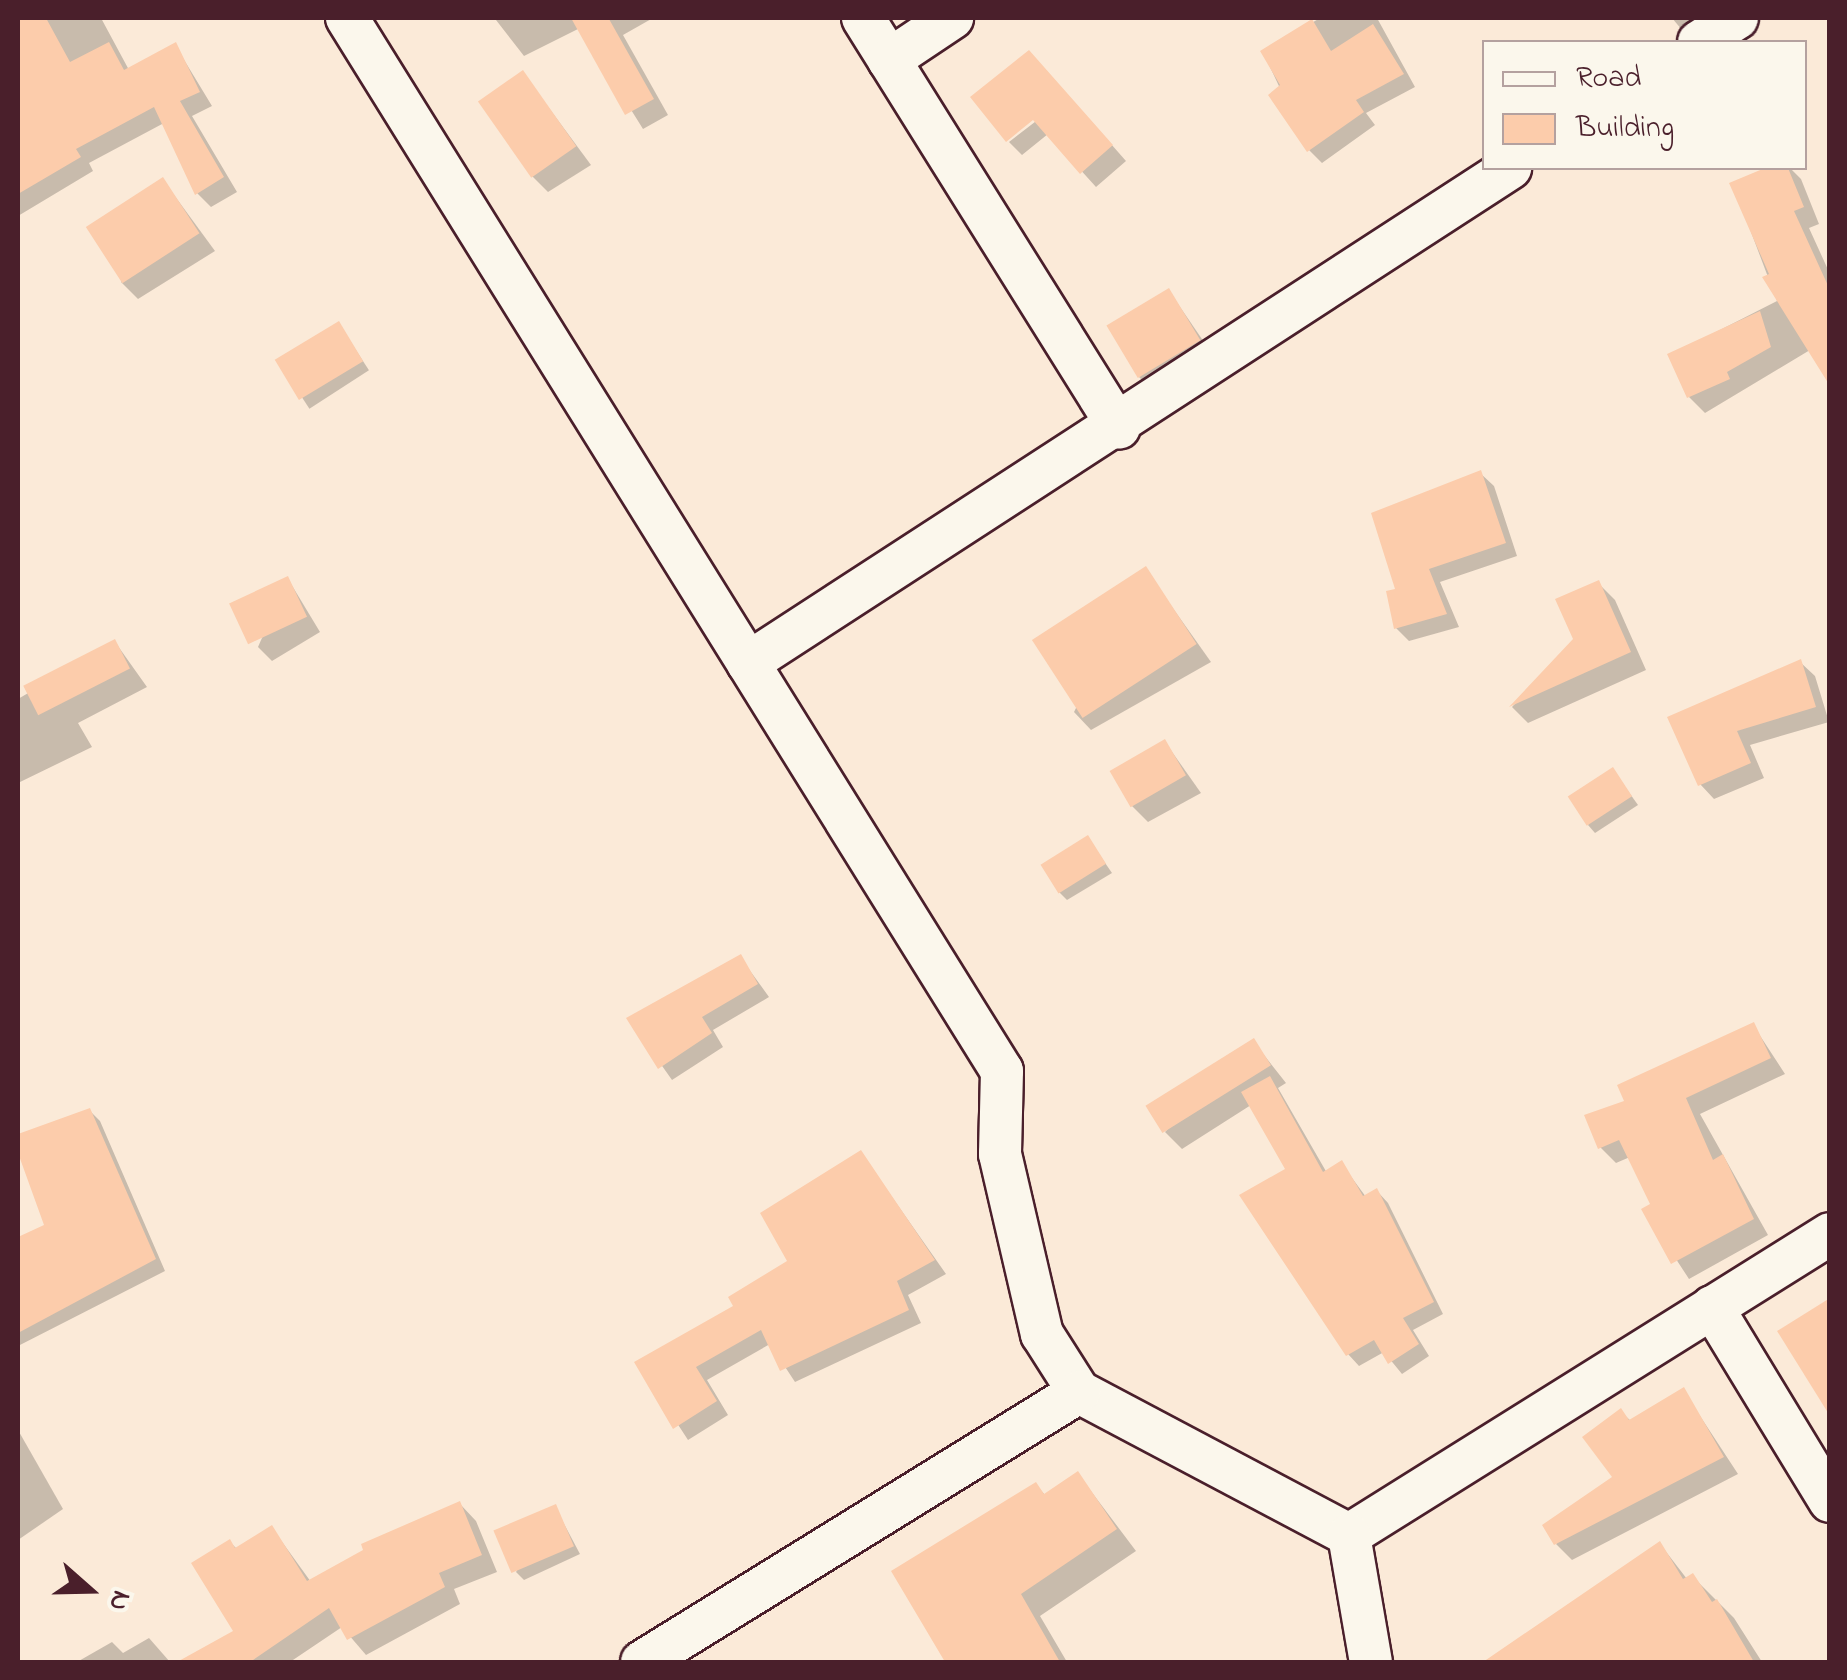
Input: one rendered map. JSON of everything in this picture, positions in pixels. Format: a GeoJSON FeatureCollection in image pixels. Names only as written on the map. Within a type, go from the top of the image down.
{"type":"FeatureCollection","features":[{"type":"Feature","properties":{"kind":"street"},"geometry":{"type":"LineString","coordinates":[[347,18],[1002,1071],[1000,1154],[1042,1334],[1079,1392],[1349,1535]]}},
{"type":"Feature","properties":{"kind":"street"},"geometry":{"type":"LineString","coordinates":[[863,18],[1119,427]]}},
{"type":"Feature","properties":{"kind":"street"},"geometry":{"type":"LineString","coordinates":[[890,60],[952,18]]}},
{"type":"Feature","properties":{"kind":"street"},"geometry":{"type":"LineString","coordinates":[[1702,40],[1737,18]]}},
{"type":"Feature","properties":{"kind":"street"},"geometry":{"type":"LineString","coordinates":[[748,663],[1119,427],[1507,170]]}},
{"type":"Feature","properties":{"kind":"street"},"geometry":{"type":"LineString","coordinates":[[1349,1535],[1830,1234]]}},
{"type":"Feature","properties":{"kind":"street"},"geometry":{"type":"LineString","coordinates":[[1712,1307],[1830,1501]]}},
{"type":"Feature","properties":{"kind":"street"},"geometry":{"type":"LineString","coordinates":[[642,1662],[1079,1392]]}},
{"type":"Feature","properties":{"kind":"street"},"geometry":{"type":"LineString","coordinates":[[1349,1535],[1371,1662]]}},
{"type":"Feature","properties":{"kind":"building"},"geometry":{"type":"Polygon","coordinates":[[[18,18],[46,18],[70,62],[109,42],[124,70],[176,42],[200,92],[180,101],[224,177],[195,195],[154,107],[76,149],[81,157],[18,194],[18,18]]]}},
{"type":"Feature","properties":{"kind":"building"},"geometry":{"type":"Polygon","coordinates":[[[571,18],[609,19],[654,99],[625,115],[571,18]]]}},
{"type":"Feature","properties":{"kind":"building"},"geometry":{"type":"Polygon","coordinates":[[[1312,19],[1331,51],[1373,24],[1404,74],[1356,100],[1364,112],[1307,152],[1268,95],[1280,85],[1260,51],[1312,19]]]}},
{"type":"Feature","properties":{"kind":"building"},"geometry":{"type":"Polygon","coordinates":[[[1029,50],[1113,145],[1080,174],[1033,120],[1006,142],[970,97],[1029,50]]]}},
{"type":"Feature","properties":{"kind":"building"},"geometry":{"type":"Polygon","coordinates":[[[523,70],[576,146],[531,178],[478,102],[523,70]]]}},
{"type":"Feature","properties":{"kind":"building"},"geometry":{"type":"Polygon","coordinates":[[[1760,170],[1789,170],[1804,207],[1794,211],[1830,290],[1830,386],[1762,277],[1769,274],[1729,183],[1760,170]]]}},
{"type":"Feature","properties":{"kind":"building"},"geometry":{"type":"Polygon","coordinates":[[[163,177],[199,233],[122,283],[86,227],[163,177]]]}},
{"type":"Feature","properties":{"kind":"building"},"geometry":{"type":"Polygon","coordinates":[[[1169,288],[1200,340],[1138,378],[1106,326],[1169,288]]]}},
{"type":"Feature","properties":{"kind":"building"},"geometry":{"type":"Polygon","coordinates":[[[1760,311],[1771,347],[1727,372],[1730,379],[1687,398],[1667,354],[1760,311]]]}},
{"type":"Feature","properties":{"kind":"building"},"geometry":{"type":"Polygon","coordinates":[[[339,321],[363,361],[299,400],[275,360],[339,321]]]}},
{"type":"Feature","properties":{"kind":"building"},"geometry":{"type":"Polygon","coordinates":[[[1481,470],[1506,543],[1429,569],[1447,614],[1394,629],[1386,591],[1395,589],[1371,513],[1481,470]]]}},
{"type":"Feature","properties":{"kind":"building"},"geometry":{"type":"Polygon","coordinates":[[[1146,566],[1197,644],[1083,718],[1032,640],[1146,566]]]}},
{"type":"Feature","properties":{"kind":"building"},"geometry":{"type":"Polygon","coordinates":[[[288,576],[307,617],[248,644],[229,603],[288,576]]]}},
{"type":"Feature","properties":{"kind":"building"},"geometry":{"type":"Polygon","coordinates":[[[1599,580],[1631,652],[1509,707],[1573,639],[1555,599],[1599,580]]]}},
{"type":"Feature","properties":{"kind":"building"},"geometry":{"type":"Polygon","coordinates":[[[115,639],[130,668],[38,715],[23,686],[115,639]]]}},
{"type":"Feature","properties":{"kind":"building"},"geometry":{"type":"Polygon","coordinates":[[[1801,659],[1816,707],[1737,731],[1751,763],[1698,786],[1667,717],[1801,659]]]}},
{"type":"Feature","properties":{"kind":"building"},"geometry":{"type":"Polygon","coordinates":[[[1165,739],[1186,775],[1131,807],[1110,771],[1165,739]]]}},
{"type":"Feature","properties":{"kind":"building"},"geometry":{"type":"Polygon","coordinates":[[[1613,767],[1632,796],[1587,826],[1568,796],[1613,767]]]}},
{"type":"Feature","properties":{"kind":"building"},"geometry":{"type":"Polygon","coordinates":[[[1088,835],[1106,864],[1059,894],[1041,865],[1088,835]]]}},
{"type":"Feature","properties":{"kind":"building"},"geometry":{"type":"Polygon","coordinates":[[[741,954],[758,984],[702,1017],[712,1033],[658,1069],[626,1018],[741,954]]]}},
{"type":"Feature","properties":{"kind":"building"},"geometry":{"type":"Polygon","coordinates":[[[1754,1022],[1771,1058],[1686,1098],[1713,1160],[1723,1154],[1754,1219],[1671,1264],[1641,1209],[1650,1204],[1619,1140],[1598,1149],[1584,1115],[1624,1101],[1617,1085],[1754,1022]]]}},
{"type":"Feature","properties":{"kind":"building"},"geometry":{"type":"Polygon","coordinates":[[[1254,1038],[1271,1065],[1162,1133],[1145,1106],[1254,1038]]]}},
{"type":"Feature","properties":{"kind":"building"},"geometry":{"type":"Polygon","coordinates":[[[1270,1076],[1323,1172],[1342,1160],[1363,1196],[1377,1188],[1434,1302],[1403,1318],[1419,1344],[1388,1364],[1374,1340],[1346,1356],[1239,1195],[1285,1169],[1241,1092],[1270,1076]]]}},
{"type":"Feature","properties":{"kind":"building"},"geometry":{"type":"Polygon","coordinates":[[[90,1108],[156,1259],[18,1333],[18,1237],[44,1225],[18,1153],[18,1134],[90,1108]]]}},
{"type":"Feature","properties":{"kind":"building"},"geometry":{"type":"Polygon","coordinates":[[[861,1150],[935,1260],[897,1281],[909,1310],[780,1371],[761,1330],[696,1367],[717,1401],[673,1429],[634,1362],[733,1306],[728,1297],[787,1261],[760,1213],[861,1150]]]}},
{"type":"Feature","properties":{"kind":"building"},"geometry":{"type":"Polygon","coordinates":[[[1830,1298],[1830,1416],[1777,1331],[1830,1298]]]}},
{"type":"Feature","properties":{"kind":"building"},"geometry":{"type":"Polygon","coordinates":[[[1684,1387],[1724,1457],[1554,1545],[1542,1525],[1612,1477],[1582,1437],[1621,1408],[1629,1420],[1684,1387]]]}},
{"type":"Feature","properties":{"kind":"building"},"geometry":{"type":"Polygon","coordinates":[[[1078,1471],[1117,1529],[1021,1594],[1060,1662],[945,1662],[891,1571],[1036,1482],[1044,1494],[1078,1471]]]}},
{"type":"Feature","properties":{"kind":"building"},"geometry":{"type":"Polygon","coordinates":[[[460,1501],[482,1555],[439,1573],[445,1587],[347,1640],[329,1608],[250,1662],[177,1662],[233,1631],[191,1563],[230,1539],[235,1548],[272,1525],[307,1581],[363,1550],[361,1544],[460,1501]]]}},
{"type":"Feature","properties":{"kind":"building"},"geometry":{"type":"Polygon","coordinates":[[[556,1504],[574,1546],[511,1573],[493,1531],[556,1504]]]}},
{"type":"Feature","properties":{"kind":"building"},"geometry":{"type":"Polygon","coordinates":[[[1660,1541],[1683,1579],[1693,1573],[1712,1602],[1717,1599],[1754,1662],[1483,1662],[1660,1541]]]}}]}
